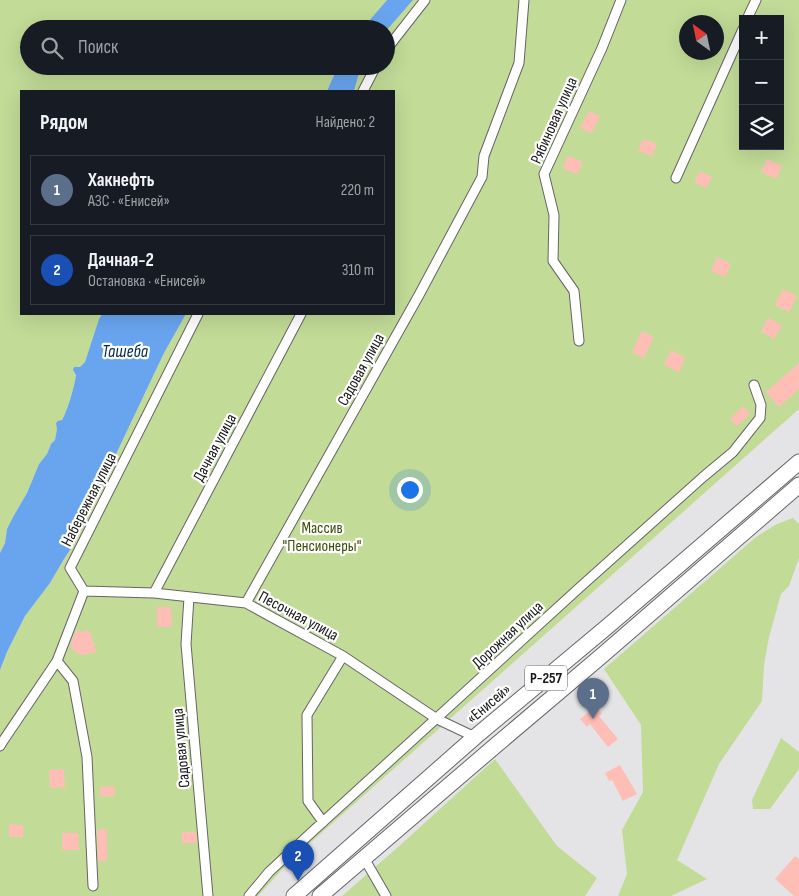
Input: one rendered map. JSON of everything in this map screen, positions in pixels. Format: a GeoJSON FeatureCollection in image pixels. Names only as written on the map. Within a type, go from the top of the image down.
{"type":"FeatureCollection","features":[{"type":"Feature","properties":{"kind":"highway","name":"«Енисей»"},"geometry":{"type":"LineString","coordinates":[[294,896],[475,737],[799,462]]}},
{"type":"Feature","properties":{"kind":"highway","name":"Р-257"},"geometry":{"type":"LineString","coordinates":[[320,896],[799,485]]}},
{"type":"Feature","properties":{"kind":"street"},"geometry":{"type":"LineString","coordinates":[[395,38],[425,0]]}},
{"type":"Feature","properties":{"kind":"street","name":"Садовая улица"},"geometry":{"type":"LineString","coordinates":[[246,603],[414,303],[482,177],[484,156],[519,63],[524,0]]}},
{"type":"Feature","properties":{"kind":"street","name":"Рябиновая улица"},"geometry":{"type":"LineString","coordinates":[[579,341],[574,292],[553,260],[554,215],[544,174],[602,48],[621,0]]}},
{"type":"Feature","properties":{"kind":"street"},"geometry":{"type":"LineString","coordinates":[[749,15],[756,0]]}},
{"type":"Feature","properties":{"kind":"street"},"geometry":{"type":"LineString","coordinates":[[676,178],[739,38]]}},
{"type":"Feature","properties":{"kind":"street"},"geometry":{"type":"LineString","coordinates":[[364,90],[371,75]]}},
{"type":"Feature","properties":{"kind":"street","name":"Набережная улица"},"geometry":{"type":"LineString","coordinates":[[84,591],[70,568],[197,315]]}},
{"type":"Feature","properties":{"kind":"street","name":"Дачная улица"},"geometry":{"type":"LineString","coordinates":[[154,593],[300,315]]}},
{"type":"Feature","properties":{"kind":"street","name":"Дорожная улица"},"geometry":{"type":"LineString","coordinates":[[249,896],[270,872],[323,822],[578,589],[733,452],[760,418],[761,405],[754,385]]}},
{"type":"Feature","properties":{"kind":"street"},"geometry":{"type":"LineString","coordinates":[[0,746],[57,662],[84,591]]}},
{"type":"Feature","properties":{"kind":"street","name":"Песочная улица"},"geometry":{"type":"LineString","coordinates":[[84,591],[154,593],[246,603],[343,656],[436,719],[475,737]]}},
{"type":"Feature","properties":{"kind":"street","name":"Садовая улица"},"geometry":{"type":"LineString","coordinates":[[189,597],[186,644],[208,896]]}},
{"type":"Feature","properties":{"kind":"street"},"geometry":{"type":"LineString","coordinates":[[323,822],[308,801],[307,714],[343,656]]}},
{"type":"Feature","properties":{"kind":"street"},"geometry":{"type":"LineString","coordinates":[[57,662],[73,681],[86,757],[93,886]]}},
{"type":"Feature","properties":{"kind":"street"},"geometry":{"type":"LineString","coordinates":[[364,858],[388,896]]}},
{"type":"Feature","properties":{"kind":"green space"},"geometry":{"type":"Polygon","coordinates":[[[0,0],[387,0],[370,20],[20,20],[20,75],[334,75],[327,90],[20,90],[20,315],[101,315],[85,362],[80,367],[74,367],[73,370],[76,375],[75,386],[66,412],[57,429],[55,440],[39,464],[27,493],[7,529],[5,543],[0,553],[0,0]]]}},
{"type":"Feature","properties":{"kind":"green space","name":"Массив \"Пенсионеры\""},"geometry":{"type":"Polygon","coordinates":[[[413,0],[799,0],[799,409],[291,860],[258,896],[0,896],[0,670],[7,652],[25,616],[50,583],[72,547],[164,353],[185,315],[395,315],[395,90],[354,90],[358,75],[395,75],[395,21],[413,0]]]}},
{"type":"Feature","properties":{"kind":"green space"},"geometry":{"type":"Polygon","coordinates":[[[793,518],[799,524],[799,558],[789,586],[781,594],[769,637],[764,665],[762,701],[719,764],[677,860],[707,879],[671,896],[618,896],[627,874],[622,830],[643,792],[641,725],[604,669],[756,537],[777,524],[793,518]]]}},
{"type":"Feature","properties":{"kind":"green space"},"geometry":{"type":"Polygon","coordinates":[[[781,738],[799,752],[799,769],[770,809],[753,809],[752,800],[781,738]]]}},
{"type":"Feature","properties":{"kind":"green space"},"geometry":{"type":"Polygon","coordinates":[[[495,759],[557,846],[597,878],[585,896],[342,896],[397,848],[495,759]]]}},
{"type":"Feature","properties":{"kind":"water"},"geometry":{"type":"Polygon","coordinates":[[[387,0],[413,0],[395,21],[370,20],[387,0]]]}},
{"type":"Feature","properties":{"kind":"water"},"geometry":{"type":"Polygon","coordinates":[[[334,75],[358,75],[354,90],[327,90],[334,75]]]}},
{"type":"Feature","properties":{"kind":"water","name":"Ташеба"},"geometry":{"type":"Polygon","coordinates":[[[101,315],[185,315],[164,353],[72,547],[50,583],[25,616],[0,670],[0,553],[5,543],[7,529],[27,493],[39,464],[55,440],[56,423],[62,420],[72,392],[76,375],[73,370],[74,367],[80,367],[85,362],[101,315]]]}},
{"type":"Feature","properties":{"kind":"building"},"geometry":{"type":"Polygon","coordinates":[[[589,111],[600,116],[592,133],[580,128],[589,111]]]}},
{"type":"Feature","properties":{"kind":"building"},"geometry":{"type":"Polygon","coordinates":[[[643,139],[657,144],[652,156],[638,151],[643,139]]]}},
{"type":"Feature","properties":{"kind":"building"},"geometry":{"type":"Polygon","coordinates":[[[567,156],[582,161],[578,174],[563,169],[567,156]]]}},
{"type":"Feature","properties":{"kind":"building"},"geometry":{"type":"Polygon","coordinates":[[[767,159],[782,166],[776,179],[761,172],[767,159]]]}},
{"type":"Feature","properties":{"kind":"building"},"geometry":{"type":"Polygon","coordinates":[[[700,171],[712,177],[706,188],[694,182],[700,171]]]}},
{"type":"Feature","properties":{"kind":"building"},"geometry":{"type":"Polygon","coordinates":[[[717,257],[731,264],[725,277],[711,271],[717,257]]]}},
{"type":"Feature","properties":{"kind":"building"},"geometry":{"type":"Polygon","coordinates":[[[783,289],[797,296],[789,312],[775,305],[783,289]]]}},
{"type":"Feature","properties":{"kind":"building"},"geometry":{"type":"Polygon","coordinates":[[[768,318],[782,325],[774,339],[761,331],[768,318]]]}},
{"type":"Feature","properties":{"kind":"building"},"geometry":{"type":"Polygon","coordinates":[[[642,331],[654,337],[644,358],[632,352],[642,331]]]}},
{"type":"Feature","properties":{"kind":"building"},"geometry":{"type":"Polygon","coordinates":[[[671,350],[685,357],[679,372],[664,365],[671,350]]]}},
{"type":"Feature","properties":{"kind":"building"},"geometry":{"type":"Polygon","coordinates":[[[799,363],[799,389],[779,407],[766,392],[799,363]]]}},
{"type":"Feature","properties":{"kind":"building"},"geometry":{"type":"Polygon","coordinates":[[[743,406],[750,414],[737,426],[730,419],[743,406]]]}},
{"type":"Feature","properties":{"kind":"building"},"geometry":{"type":"Polygon","coordinates":[[[157,607],[171,607],[172,627],[157,627],[157,607]]]}},
{"type":"Feature","properties":{"kind":"building"},"geometry":{"type":"Polygon","coordinates":[[[76,630],[80,632],[88,630],[96,652],[80,655],[72,649],[71,643],[76,630]]]}},
{"type":"Feature","properties":{"kind":"building"},"geometry":{"type":"Polygon","coordinates":[[[596,706],[602,714],[599,716],[618,739],[608,747],[590,724],[587,727],[580,719],[596,706]]]}},
{"type":"Feature","properties":{"kind":"building"},"geometry":{"type":"Polygon","coordinates":[[[620,765],[637,794],[623,801],[612,780],[609,781],[605,773],[620,765]]]}},
{"type":"Feature","properties":{"kind":"building"},"geometry":{"type":"Polygon","coordinates":[[[64,769],[65,787],[50,788],[49,770],[64,769]]]}},
{"type":"Feature","properties":{"kind":"building"},"geometry":{"type":"Polygon","coordinates":[[[114,786],[115,796],[100,796],[100,787],[114,786]]]}},
{"type":"Feature","properties":{"kind":"building"},"geometry":{"type":"Polygon","coordinates":[[[9,824],[23,825],[23,837],[9,837],[9,824]]]}},
{"type":"Feature","properties":{"kind":"building"},"geometry":{"type":"Polygon","coordinates":[[[107,829],[107,861],[98,861],[97,830],[107,829]]]}},
{"type":"Feature","properties":{"kind":"building"},"geometry":{"type":"Polygon","coordinates":[[[182,832],[196,832],[197,843],[182,843],[182,832]]]}},
{"type":"Feature","properties":{"kind":"building"},"geometry":{"type":"Polygon","coordinates":[[[62,833],[78,833],[79,850],[62,850],[62,833]]]}},
{"type":"Feature","properties":{"kind":"building"},"geometry":{"type":"Polygon","coordinates":[[[795,856],[799,859],[799,896],[794,896],[775,879],[795,856]]]}},
{"type":"Feature","properties":{"kind":"place","name":"Хакнефть"},"geometry":{"type":"Point","coordinates":[593,719]}},
{"type":"Feature","properties":{"kind":"place","name":"Дачная-2"},"geometry":{"type":"Point","coordinates":[298,881]}}]}
